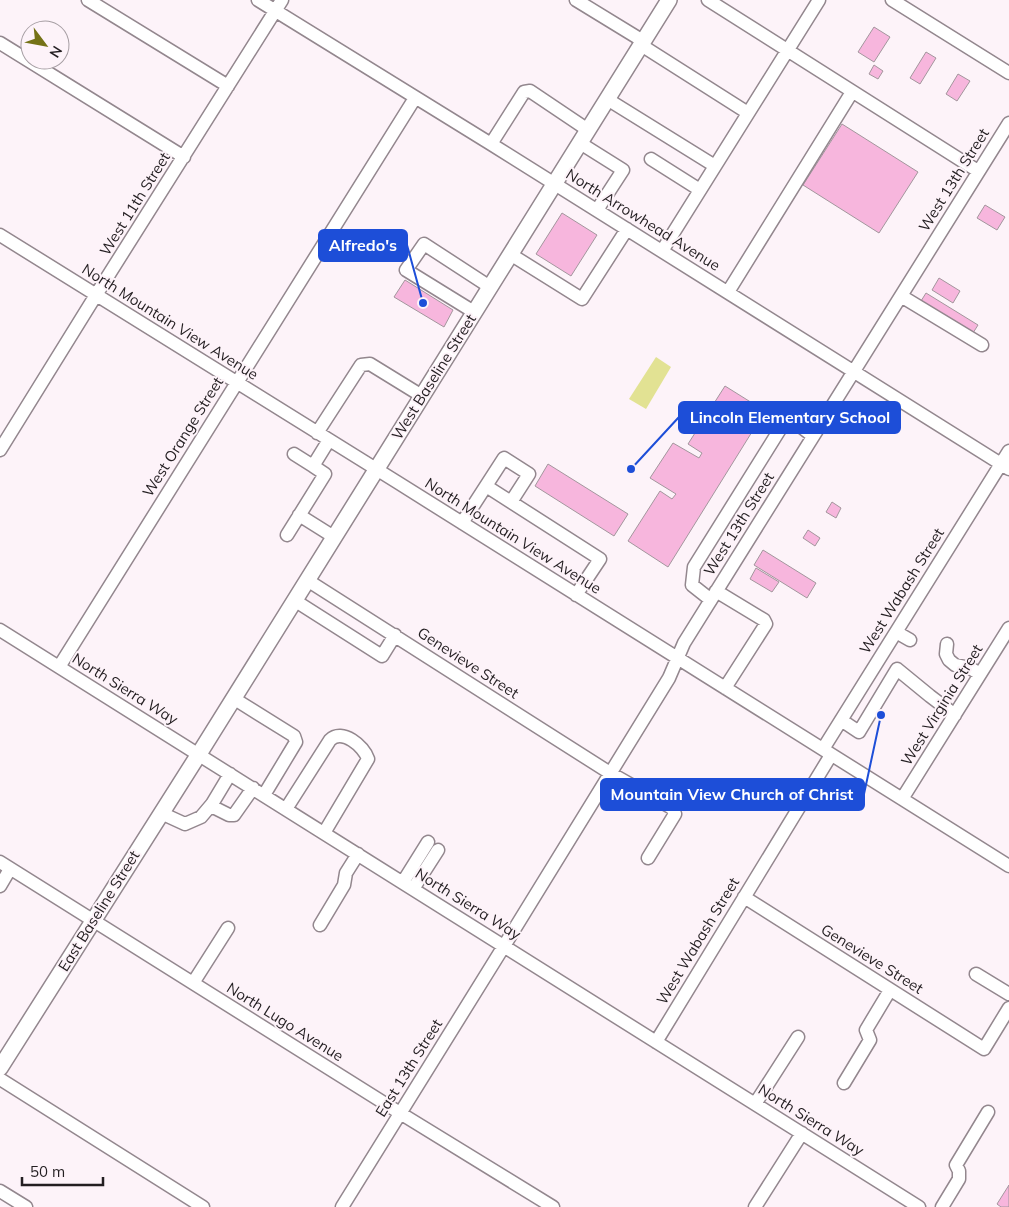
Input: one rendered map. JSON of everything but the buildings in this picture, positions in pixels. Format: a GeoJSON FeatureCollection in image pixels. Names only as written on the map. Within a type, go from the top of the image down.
{"type":"FeatureCollection","features":[{"type":"Feature","properties":{"kind":"main road","name":"West Baseline Street"},"geometry":{"type":"LineString","coordinates":[[199,754],[669,0]]}},
{"type":"Feature","properties":{"kind":"main road","name":"East Baseline Street"},"geometry":{"type":"LineString","coordinates":[[0,1068],[199,754]]}},
{"type":"Feature","properties":{"kind":"street"},"geometry":{"type":"LineString","coordinates":[[88,0],[228,86]]}},
{"type":"Feature","properties":{"kind":"street","name":"North Arrowhead Avenue"},"geometry":{"type":"LineString","coordinates":[[258,0],[278,5],[415,98],[1005,466]]}},
{"type":"Feature","properties":{"kind":"street"},"geometry":{"type":"LineString","coordinates":[[576,0],[748,113]]}},
{"type":"Feature","properties":{"kind":"street"},"geometry":{"type":"LineString","coordinates":[[708,0],[978,171]]}},
{"type":"Feature","properties":{"kind":"street"},"geometry":{"type":"LineString","coordinates":[[662,251],[819,0]]}},
{"type":"Feature","properties":{"kind":"street"},"geometry":{"type":"LineString","coordinates":[[892,0],[1009,73]]}},
{"type":"Feature","properties":{"kind":"street","name":"West 11th Street"},"geometry":{"type":"LineString","coordinates":[[0,450],[278,5]]}},
{"type":"Feature","properties":{"kind":"street"},"geometry":{"type":"LineString","coordinates":[[0,43],[184,157]]}},
{"type":"Feature","properties":{"kind":"street"},"geometry":{"type":"LineString","coordinates":[[491,144],[524,92],[530,91],[588,130]]}},
{"type":"Feature","properties":{"kind":"street"},"geometry":{"type":"LineString","coordinates":[[728,292],[852,92]]}},
{"type":"Feature","properties":{"kind":"street","name":"West Orange Street"},"geometry":{"type":"LineString","coordinates":[[59,667],[415,98]]}},
{"type":"Feature","properties":{"kind":"street"},"geometry":{"type":"LineString","coordinates":[[607,99],[715,166]]}},
{"type":"Feature","properties":{"kind":"street","name":"West 13th Street"},"geometry":{"type":"LineString","coordinates":[[504,946],[669,678],[684,643],[1009,123]]}},
{"type":"Feature","properties":{"kind":"street"},"geometry":{"type":"LineString","coordinates":[[580,143],[623,170],[597,210]]}},
{"type":"Feature","properties":{"kind":"street"},"geometry":{"type":"LineString","coordinates":[[650,159],[700,190]]}},
{"type":"Feature","properties":{"kind":"street"},"geometry":{"type":"LineString","coordinates":[[510,254],[582,299],[627,229]]}},
{"type":"Feature","properties":{"kind":"street","name":"North Mountain View Avenue"},"geometry":{"type":"LineString","coordinates":[[0,235],[1009,866]]}},
{"type":"Feature","properties":{"kind":"street"},"geometry":{"type":"LineString","coordinates":[[474,312],[406,270],[424,244],[490,286]]}},
{"type":"Feature","properties":{"kind":"street"},"geometry":{"type":"LineString","coordinates":[[901,296],[982,345]]}},
{"type":"Feature","properties":{"kind":"street"},"geometry":{"type":"LineString","coordinates":[[317,432],[361,365],[370,364],[422,396]]}},
{"type":"Feature","properties":{"kind":"street"},"geometry":{"type":"LineString","coordinates":[[725,688],[766,624],[764,620],[692,585],[694,568],[782,426],[800,426],[813,436]]}},
{"type":"Feature","properties":{"kind":"street"},"geometry":{"type":"LineString","coordinates":[[312,466],[329,440]]}},
{"type":"Feature","properties":{"kind":"street","name":"West Wabash Street"},"geometry":{"type":"LineString","coordinates":[[656,1042],[744,898],[827,752],[841,720],[896,632],[1005,466],[1009,451]]}},
{"type":"Feature","properties":{"kind":"street"},"geometry":{"type":"LineString","coordinates":[[287,535],[325,474],[294,454]]}},
{"type":"Feature","properties":{"kind":"street"},"geometry":{"type":"LineString","coordinates":[[462,523],[504,458],[529,474],[510,502]]}},
{"type":"Feature","properties":{"kind":"street"},"geometry":{"type":"LineString","coordinates":[[486,486],[600,559],[576,595]]}},
{"type":"Feature","properties":{"kind":"street"},"geometry":{"type":"LineString","coordinates":[[299,515],[334,537]]}},
{"type":"Feature","properties":{"kind":"street","name":"Genevieve Street"},"geometry":{"type":"LineString","coordinates":[[307,580],[610,773],[672,808],[675,814],[648,858]]}},
{"type":"Feature","properties":{"kind":"street"},"geometry":{"type":"LineString","coordinates":[[294,600],[382,656],[395,635]]}},
{"type":"Feature","properties":{"kind":"street","name":"West Virginia Street"},"geometry":{"type":"LineString","coordinates":[[902,799],[1009,628]]}},
{"type":"Feature","properties":{"kind":"street","name":"North Sierra Way"},"geometry":{"type":"LineString","coordinates":[[0,630],[917,1206]]}},
{"type":"Feature","properties":{"kind":"street"},"geometry":{"type":"LineString","coordinates":[[896,632],[910,640]]}},
{"type":"Feature","properties":{"kind":"street"},"geometry":{"type":"LineString","coordinates":[[947,644],[946,654],[949,660],[955,665],[970,668],[980,674]]}},
{"type":"Feature","properties":{"kind":"street"},"geometry":{"type":"LineString","coordinates":[[880,657],[955,714]]}},
{"type":"Feature","properties":{"kind":"street"},"geometry":{"type":"LineString","coordinates":[[841,720],[859,732],[896,669]]}},
{"type":"Feature","properties":{"kind":"street"},"geometry":{"type":"LineString","coordinates":[[234,698],[294,736],[296,742],[264,795]]}},
{"type":"Feature","properties":{"kind":"street"},"geometry":{"type":"LineString","coordinates":[[286,809],[330,740],[336,736],[347,738],[363,750],[368,759],[324,833]]}},
{"type":"Feature","properties":{"kind":"street"},"geometry":{"type":"LineString","coordinates":[[161,813],[185,824],[202,817],[211,806],[230,774]]}},
{"type":"Feature","properties":{"kind":"street"},"geometry":{"type":"LineString","coordinates":[[211,806],[228,815],[234,815],[253,788]]}},
{"type":"Feature","properties":{"kind":"street"},"geometry":{"type":"LineString","coordinates":[[408,885],[433,846]]}},
{"type":"Feature","properties":{"kind":"street"},"geometry":{"type":"LineString","coordinates":[[320,925],[344,885],[346,873],[358,854]]}},
{"type":"Feature","properties":{"kind":"street"},"geometry":{"type":"LineString","coordinates":[[0,886],[5,866]]}},
{"type":"Feature","properties":{"kind":"street","name":"North Lugo Avenue"},"geometry":{"type":"LineString","coordinates":[[5,866],[553,1207]]}},
{"type":"Feature","properties":{"kind":"street","name":"Genevieve Street"},"geometry":{"type":"LineString","coordinates":[[744,898],[984,1049],[1009,1008]]}},
{"type":"Feature","properties":{"kind":"street"},"geometry":{"type":"LineString","coordinates":[[193,984],[228,928]]}},
{"type":"Feature","properties":{"kind":"street","name":"East 13th Street"},"geometry":{"type":"LineString","coordinates":[[342,1207],[504,946]]}},
{"type":"Feature","properties":{"kind":"street"},"geometry":{"type":"LineString","coordinates":[[976,974],[1009,994]]}},
{"type":"Feature","properties":{"kind":"street"},"geometry":{"type":"LineString","coordinates":[[844,1084],[870,1040],[866,1030],[890,990]]}},
{"type":"Feature","properties":{"kind":"street"},"geometry":{"type":"LineString","coordinates":[[755,1104],[798,1037]]}},
{"type":"Feature","properties":{"kind":"street"},"geometry":{"type":"LineString","coordinates":[[0,1080],[203,1207]]}},
{"type":"Feature","properties":{"kind":"street"},"geometry":{"type":"LineString","coordinates":[[942,1207],[960,1179],[956,1165],[988,1112]]}},
{"type":"Feature","properties":{"kind":"street"},"geometry":{"type":"LineString","coordinates":[[755,1207],[802,1133]]}},
{"type":"Feature","properties":{"kind":"street"},"geometry":{"type":"LineString","coordinates":[[0,1191],[26,1207]]}},
{"type":"Feature","properties":{"kind":"shaded area"},"geometry":{"type":"Polygon","coordinates":[[[656,357],[671,367],[646,409],[629,399],[656,357]]]}},
{"type":"Feature","properties":{"kind":"place","name":"Alfredo's"},"geometry":{"type":"Point","coordinates":[423,303]}},
{"type":"Feature","properties":{"kind":"place","name":"Lincoln Elementary School"},"geometry":{"type":"Point","coordinates":[631,469]}},
{"type":"Feature","properties":{"kind":"place","name":"Mountain View Church of Christ"},"geometry":{"type":"Point","coordinates":[881,715]}}]}
